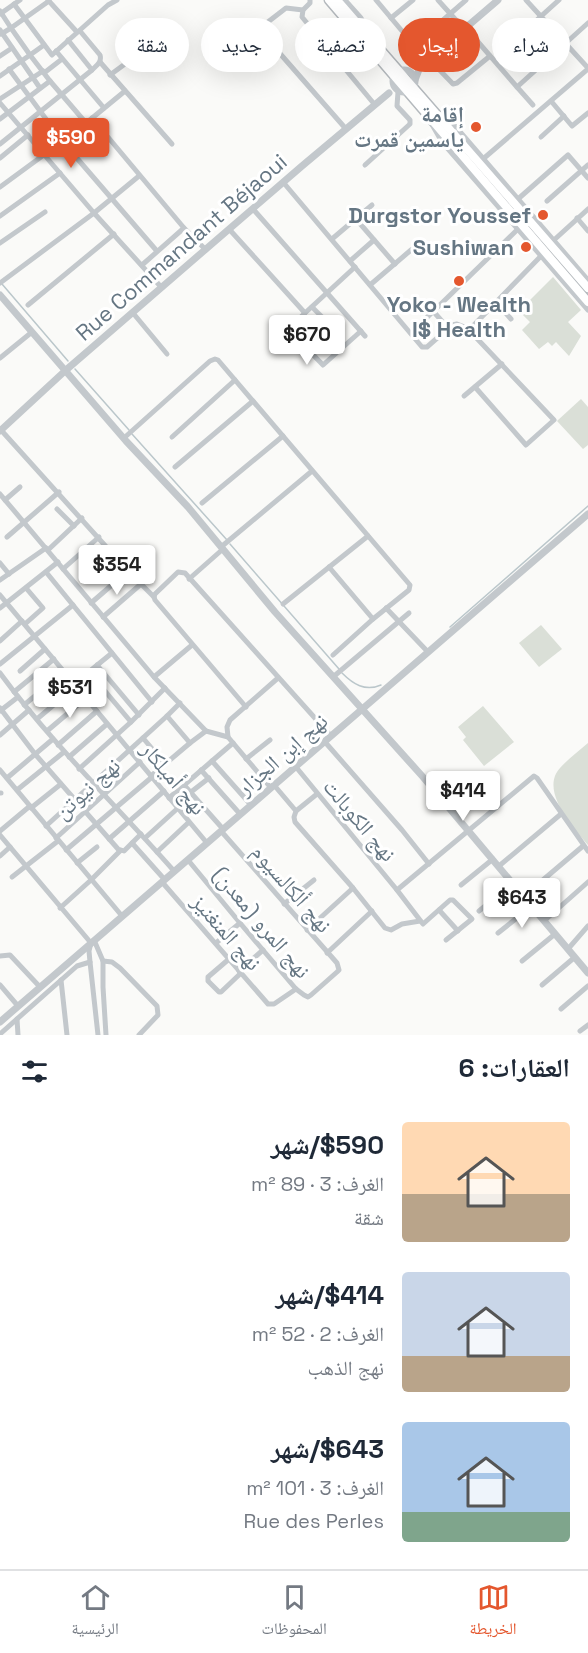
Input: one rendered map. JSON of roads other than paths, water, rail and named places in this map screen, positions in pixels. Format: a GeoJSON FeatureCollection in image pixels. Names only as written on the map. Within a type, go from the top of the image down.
{"type":"FeatureCollection","features":[{"type":"Feature","properties":{"kind":"highway"},"geometry":{"type":"LineString","coordinates":[[329,0],[398,75]]}},
{"type":"Feature","properties":{"kind":"highway"},"geometry":{"type":"LineString","coordinates":[[337,0],[353,18]]}},
{"type":"Feature","properties":{"kind":"highway"},"geometry":{"type":"LineString","coordinates":[[386,58],[407,89],[588,288]]}},
{"type":"Feature","properties":{"kind":"highway"},"geometry":{"type":"LineString","coordinates":[[430,113],[588,302]]}},
{"type":"Feature","properties":{"kind":"street"},"geometry":{"type":"LineString","coordinates":[[20,0],[0,13],[50,81],[86,123]]}},
{"type":"Feature","properties":{"kind":"street"},"geometry":{"type":"LineString","coordinates":[[14,4],[52,55],[79,32],[106,3],[117,0]]}},
{"type":"Feature","properties":{"kind":"street"},"geometry":{"type":"LineString","coordinates":[[310,0],[303,10],[302,17],[375,105]]}},
{"type":"Feature","properties":{"kind":"street"},"geometry":{"type":"LineString","coordinates":[[376,0],[398,26]]}},
{"type":"Feature","properties":{"kind":"street"},"geometry":{"type":"LineString","coordinates":[[391,18],[413,0]]}},
{"type":"Feature","properties":{"kind":"street"},"geometry":{"type":"LineString","coordinates":[[438,0],[455,18]]}},
{"type":"Feature","properties":{"kind":"street"},"geometry":{"type":"LineString","coordinates":[[446,18],[466,0]]}},
{"type":"Feature","properties":{"kind":"street"},"geometry":{"type":"LineString","coordinates":[[477,18],[498,0]]}},
{"type":"Feature","properties":{"kind":"street"},"geometry":{"type":"LineString","coordinates":[[526,0],[541,17],[559,0]]}},
{"type":"Feature","properties":{"kind":"street"},"geometry":{"type":"LineString","coordinates":[[0,144],[100,62],[100,55],[48,1],[25,19],[1,33],[40,88]]}},
{"type":"Feature","properties":{"kind":"street"},"geometry":{"type":"LineString","coordinates":[[348,1],[360,18]]}},
{"type":"Feature","properties":{"kind":"street"},"geometry":{"type":"LineString","coordinates":[[303,10],[286,8],[264,25],[261,29],[262,33],[346,129]]}},
{"type":"Feature","properties":{"kind":"street"},"geometry":{"type":"LineString","coordinates":[[570,39],[588,23]]}},
{"type":"Feature","properties":{"kind":"street"},"geometry":{"type":"LineString","coordinates":[[68,40],[93,70]]}},
{"type":"Feature","properties":{"kind":"street"},"geometry":{"type":"LineString","coordinates":[[0,76],[44,45]]}},
{"type":"Feature","properties":{"kind":"street"},"geometry":{"type":"LineString","coordinates":[[480,45],[533,105]]}},
{"type":"Feature","properties":{"kind":"street"},"geometry":{"type":"LineString","coordinates":[[0,56],[12,48]]}},
{"type":"Feature","properties":{"kind":"street"},"geometry":{"type":"LineString","coordinates":[[483,159],[588,68],[570,48]]}},
{"type":"Feature","properties":{"kind":"street"},"geometry":{"type":"LineString","coordinates":[[56,51],[104,108]]}},
{"type":"Feature","properties":{"kind":"street"},"geometry":{"type":"LineString","coordinates":[[480,64],[490,56]]}},
{"type":"Feature","properties":{"kind":"street"},"geometry":{"type":"LineString","coordinates":[[62,59],[21,85],[0,103],[162,288]]}},
{"type":"Feature","properties":{"kind":"street"},"geometry":{"type":"LineString","coordinates":[[100,62],[172,144]]}},
{"type":"Feature","properties":{"kind":"street"},"geometry":{"type":"LineString","coordinates":[[9,69],[63,142],[156,250]]}},
{"type":"Feature","properties":{"kind":"street"},"geometry":{"type":"LineString","coordinates":[[110,75],[115,71]]}},
{"type":"Feature","properties":{"kind":"street"},"geometry":{"type":"LineString","coordinates":[[389,93],[398,75],[406,72]]}},
{"type":"Feature","properties":{"kind":"street"},"geometry":{"type":"LineString","coordinates":[[365,165],[410,124],[410,120],[397,106],[417,72]]}},
{"type":"Feature","properties":{"kind":"street"},"geometry":{"type":"LineString","coordinates":[[441,72],[453,84],[470,72]]}},
{"type":"Feature","properties":{"kind":"street"},"geometry":{"type":"LineString","coordinates":[[518,87],[534,72]]}},
{"type":"Feature","properties":{"kind":"street"},"geometry":{"type":"LineString","coordinates":[[398,75],[395,88],[407,89]]}},
{"type":"Feature","properties":{"kind":"street"},"geometry":{"type":"LineString","coordinates":[[0,119],[50,81]]}},
{"type":"Feature","properties":{"kind":"street"},"geometry":{"type":"LineString","coordinates":[[389,93],[407,89]]}},
{"type":"Feature","properties":{"kind":"street"},"geometry":{"type":"LineString","coordinates":[[63,142],[124,91]]}},
{"type":"Feature","properties":{"kind":"street","name":"Rue Commandant Béjaoui"},"geometry":{"type":"LineString","coordinates":[[1,430],[66,370],[389,93]]}},
{"type":"Feature","properties":{"kind":"street"},"geometry":{"type":"LineString","coordinates":[[551,101],[573,126],[588,113]]}},
{"type":"Feature","properties":{"kind":"street"},"geometry":{"type":"LineString","coordinates":[[430,113],[450,122],[587,278]]}},
{"type":"Feature","properties":{"kind":"street"},"geometry":{"type":"LineString","coordinates":[[430,113],[442,142],[588,310]]}},
{"type":"Feature","properties":{"kind":"street"},"geometry":{"type":"LineString","coordinates":[[541,137],[564,116]]}},
{"type":"Feature","properties":{"kind":"street"},"geometry":{"type":"LineString","coordinates":[[92,118],[139,176],[206,250]]}},
{"type":"Feature","properties":{"kind":"street"},"geometry":{"type":"LineString","coordinates":[[0,158],[28,135]]}},
{"type":"Feature","properties":{"kind":"street"},"geometry":{"type":"LineString","coordinates":[[0,187],[45,154]]}},
{"type":"Feature","properties":{"kind":"street"},"geometry":{"type":"LineString","coordinates":[[518,199],[568,155],[588,178]]}},
{"type":"Feature","properties":{"kind":"street"},"geometry":{"type":"LineString","coordinates":[[547,201],[588,165]]}},
{"type":"Feature","properties":{"kind":"street"},"geometry":{"type":"LineString","coordinates":[[0,216],[60,173]]}},
{"type":"Feature","properties":{"kind":"street"},"geometry":{"type":"LineString","coordinates":[[1,283],[139,176]]}},
{"type":"Feature","properties":{"kind":"street"},"geometry":{"type":"LineString","coordinates":[[283,183],[422,347],[428,347],[448,328],[457,324],[463,325],[554,420],[526,445],[475,387]]}},
{"type":"Feature","properties":{"kind":"street"},"geometry":{"type":"LineString","coordinates":[[332,239],[372,205]]}},
{"type":"Feature","properties":{"kind":"street"},"geometry":{"type":"LineString","coordinates":[[253,209],[365,336]]}},
{"type":"Feature","properties":{"kind":"street"},"geometry":{"type":"LineString","coordinates":[[554,240],[588,209]]}},
{"type":"Feature","properties":{"kind":"street"},"geometry":{"type":"LineString","coordinates":[[0,243],[45,212]]}},
{"type":"Feature","properties":{"kind":"street"},"geometry":{"type":"LineString","coordinates":[[578,218],[588,231]]}},
{"type":"Feature","properties":{"kind":"street"},"geometry":{"type":"LineString","coordinates":[[356,219],[394,264]]}},
{"type":"Feature","properties":{"kind":"street"},"geometry":{"type":"LineString","coordinates":[[142,265],[156,250],[184,228]]}},
{"type":"Feature","properties":{"kind":"street"},"geometry":{"type":"LineString","coordinates":[[411,333],[518,229]]}},
{"type":"Feature","properties":{"kind":"street"},"geometry":{"type":"LineString","coordinates":[[230,230],[335,354]]}},
{"type":"Feature","properties":{"kind":"street"},"geometry":{"type":"LineString","coordinates":[[28,305],[114,234]]}},
{"type":"Feature","properties":{"kind":"street"},"geometry":{"type":"LineString","coordinates":[[350,261],[374,240]]}},
{"type":"Feature","properties":{"kind":"street"},"geometry":{"type":"LineString","coordinates":[[370,285],[411,250]]}},
{"type":"Feature","properties":{"kind":"street"},"geometry":{"type":"LineString","coordinates":[[469,330],[541,256]]}},
{"type":"Feature","properties":{"kind":"street"},"geometry":{"type":"LineString","coordinates":[[355,267],[303,315],[290,331],[323,365],[361,331]]}},
{"type":"Feature","properties":{"kind":"street"},"geometry":{"type":"LineString","coordinates":[[0,295],[66,370],[128,434],[188,507],[225,545],[249,582],[338,672],[363,709],[470,831],[574,957],[587,969]]}},
{"type":"Feature","properties":{"kind":"street"},"geometry":{"type":"LineString","coordinates":[[496,302],[511,319]]}},
{"type":"Feature","properties":{"kind":"street"},"geometry":{"type":"LineString","coordinates":[[312,307],[330,325]]}},
{"type":"Feature","properties":{"kind":"street"},"geometry":{"type":"LineString","coordinates":[[433,311],[448,328]]}},
{"type":"Feature","properties":{"kind":"street"},"geometry":{"type":"LineString","coordinates":[[133,313],[167,354]]}},
{"type":"Feature","properties":{"kind":"street"},"geometry":{"type":"LineString","coordinates":[[0,358],[32,332]]}},
{"type":"Feature","properties":{"kind":"street"},"geometry":{"type":"LineString","coordinates":[[128,434],[210,361],[218,360],[410,585],[409,590],[333,655]]}},
{"type":"Feature","properties":{"kind":"street"},"geometry":{"type":"LineString","coordinates":[[464,396],[502,364]]}},
{"type":"Feature","properties":{"kind":"street"},"geometry":{"type":"LineString","coordinates":[[172,437],[235,380]]}},
{"type":"Feature","properties":{"kind":"street"},"geometry":{"type":"LineString","coordinates":[[175,467],[252,401]]}},
{"type":"Feature","properties":{"kind":"street"},"geometry":{"type":"LineString","coordinates":[[1,430],[154,597],[246,707]]}},
{"type":"Feature","properties":{"kind":"street"},"geometry":{"type":"LineString","coordinates":[[202,503],[283,436]]}},
{"type":"Feature","properties":{"kind":"street"},"geometry":{"type":"LineString","coordinates":[[189,579],[312,471]]}},
{"type":"Feature","properties":{"kind":"street"},"geometry":{"type":"LineString","coordinates":[[20,487],[2,498],[25,522],[154,677],[206,731],[228,737]]}},
{"type":"Feature","properties":{"kind":"street"},"geometry":{"type":"LineString","coordinates":[[7,537],[58,492]]}},
{"type":"Feature","properties":{"kind":"street"},"geometry":{"type":"LineString","coordinates":[[57,509],[74,526]]}},
{"type":"Feature","properties":{"kind":"street","name":"نهج إبن الجزار"},"geometry":{"type":"LineString","coordinates":[[0,1022],[588,514]]}},
{"type":"Feature","properties":{"kind":"street"},"geometry":{"type":"LineString","coordinates":[[0,579],[47,549],[82,518]]}},
{"type":"Feature","properties":{"kind":"street"},"geometry":{"type":"LineString","coordinates":[[283,604],[368,536]]}},
{"type":"Feature","properties":{"kind":"street"},"geometry":{"type":"LineString","coordinates":[[63,568],[99,537]]}},
{"type":"Feature","properties":{"kind":"street"},"geometry":{"type":"LineString","coordinates":[[0,608],[58,562]]}},
{"type":"Feature","properties":{"kind":"street"},"geometry":{"type":"LineString","coordinates":[[0,563],[9,574]]}},
{"type":"Feature","properties":{"kind":"street"},"geometry":{"type":"LineString","coordinates":[[329,567],[373,619]]}},
{"type":"Feature","properties":{"kind":"street"},"geometry":{"type":"LineString","coordinates":[[91,603],[128,571]]}},
{"type":"Feature","properties":{"kind":"street"},"geometry":{"type":"LineString","coordinates":[[46,572],[152,702]]}},
{"type":"Feature","properties":{"kind":"street"},"geometry":{"type":"LineString","coordinates":[[154,597],[178,572],[185,573],[278,678],[429,864]]}},
{"type":"Feature","properties":{"kind":"street"},"geometry":{"type":"LineString","coordinates":[[103,617],[141,584]]}},
{"type":"Feature","properties":{"kind":"street"},"geometry":{"type":"LineString","coordinates":[[0,641],[43,608],[26,588]]}},
{"type":"Feature","properties":{"kind":"street","name":"نهج أميلكار"},"geometry":{"type":"LineString","coordinates":[[0,595],[207,843]]}},
{"type":"Feature","properties":{"kind":"street"},"geometry":{"type":"LineString","coordinates":[[0,664],[72,605]]}},
{"type":"Feature","properties":{"kind":"street"},"geometry":{"type":"LineString","coordinates":[[386,608],[428,652]]}},
{"type":"Feature","properties":{"kind":"street"},"geometry":{"type":"LineString","coordinates":[[338,672],[409,613]]}},
{"type":"Feature","properties":{"kind":"street"},"geometry":{"type":"LineString","coordinates":[[154,677],[192,645]]}},
{"type":"Feature","properties":{"kind":"street"},"geometry":{"type":"LineString","coordinates":[[20,671],[45,649]]}},
{"type":"Feature","properties":{"kind":"street"},"geometry":{"type":"LineString","coordinates":[[37,719],[112,653]]}},
{"type":"Feature","properties":{"kind":"street"},"geometry":{"type":"LineString","coordinates":[[54,659],[0,710],[35,754],[120,851]]}},
{"type":"Feature","properties":{"kind":"street"},"geometry":{"type":"LineString","coordinates":[[97,665],[139,715]]}},
{"type":"Feature","properties":{"kind":"street"},"geometry":{"type":"LineString","coordinates":[[0,735],[64,672]]}},
{"type":"Feature","properties":{"kind":"street"},"geometry":{"type":"LineString","coordinates":[[88,672],[131,722]]}},
{"type":"Feature","properties":{"kind":"street"},"geometry":{"type":"LineString","coordinates":[[0,673],[64,752],[174,871]]}},
{"type":"Feature","properties":{"kind":"street"},"geometry":{"type":"LineString","coordinates":[[278,678],[230,720],[227,727],[228,737],[296,811]]}},
{"type":"Feature","properties":{"kind":"street"},"geometry":{"type":"LineString","coordinates":[[80,769],[165,688]]}},
{"type":"Feature","properties":{"kind":"street"},"geometry":{"type":"LineString","coordinates":[[47,731],[86,698]]}},
{"type":"Feature","properties":{"kind":"street"},"geometry":{"type":"LineString","coordinates":[[46,826],[180,703]]}},
{"type":"Feature","properties":{"kind":"street"},"geometry":{"type":"LineString","coordinates":[[58,745],[97,711]]}},
{"type":"Feature","properties":{"kind":"street"},"geometry":{"type":"LineString","coordinates":[[167,716],[190,743]]}},
{"type":"Feature","properties":{"kind":"street"},"geometry":{"type":"LineString","coordinates":[[69,757],[107,724]]}},
{"type":"Feature","properties":{"kind":"street"},"geometry":{"type":"LineString","coordinates":[[66,850],[206,731]]}},
{"type":"Feature","properties":{"kind":"street"},"geometry":{"type":"LineString","coordinates":[[143,738],[165,764]]}},
{"type":"Feature","properties":{"kind":"street"},"geometry":{"type":"LineString","coordinates":[[7,778],[53,739]]}},
{"type":"Feature","properties":{"kind":"street"},"geometry":{"type":"LineString","coordinates":[[246,759],[270,740]]}},
{"type":"Feature","properties":{"kind":"street"},"geometry":{"type":"LineString","coordinates":[[169,798],[233,743]]}},
{"type":"Feature","properties":{"kind":"street"},"geometry":{"type":"LineString","coordinates":[[17,790],[64,752]]}},
{"type":"Feature","properties":{"kind":"street"},"geometry":{"type":"LineString","coordinates":[[212,761],[251,805]]}},
{"type":"Feature","properties":{"kind":"street","name":"نهج نيوتن"},"geometry":{"type":"LineString","coordinates":[[12,878],[140,762]]}},
{"type":"Feature","properties":{"kind":"street","name":"نهج الكوبالت"},"geometry":{"type":"LineString","coordinates":[[296,767],[399,888],[420,921]]}},
{"type":"Feature","properties":{"kind":"street"},"geometry":{"type":"LineString","coordinates":[[0,770],[122,916]]}},
{"type":"Feature","properties":{"kind":"street"},"geometry":{"type":"LineString","coordinates":[[201,770],[240,814]]}},
{"type":"Feature","properties":{"kind":"street"},"geometry":{"type":"LineString","coordinates":[[399,888],[534,776],[588,851]]}},
{"type":"Feature","properties":{"kind":"street"},"geometry":{"type":"LineString","coordinates":[[191,792],[209,778]]}},
{"type":"Feature","properties":{"kind":"street"},"geometry":{"type":"LineString","coordinates":[[61,784],[0,833],[60,908],[93,942],[103,961],[106,1035]]}},
{"type":"Feature","properties":{"kind":"street","name":"نهج ألكالسيوم"},"geometry":{"type":"LineString","coordinates":[[184,785],[338,966]]}},
{"type":"Feature","properties":{"kind":"street"},"geometry":{"type":"LineString","coordinates":[[109,839],[164,791]]}},
{"type":"Feature","properties":{"kind":"street"},"geometry":{"type":"LineString","coordinates":[[317,794],[296,811],[295,822],[385,928],[391,930],[402,924],[420,921],[424,923],[452,899],[472,919],[446,940]]}},
{"type":"Feature","properties":{"kind":"street"},"geometry":{"type":"LineString","coordinates":[[60,908],[120,851],[124,851],[178,808]]}},
{"type":"Feature","properties":{"kind":"street"},"geometry":{"type":"LineString","coordinates":[[499,866],[561,814]]}},
{"type":"Feature","properties":{"kind":"street"},"geometry":{"type":"LineString","coordinates":[[157,852],[189,822]]}},
{"type":"Feature","properties":{"kind":"street","name":"نهج المنغنيز"},"geometry":{"type":"LineString","coordinates":[[132,843],[268,1004],[274,1004],[296,989]]}},
{"type":"Feature","properties":{"kind":"street"},"geometry":{"type":"LineString","coordinates":[[524,896],[583,846]]}},
{"type":"Feature","properties":{"kind":"street"},"geometry":{"type":"LineString","coordinates":[[0,856],[10,847]]}},
{"type":"Feature","properties":{"kind":"street"},"geometry":{"type":"LineString","coordinates":[[77,863],[97,847]]}},
{"type":"Feature","properties":{"kind":"street"},"geometry":{"type":"LineString","coordinates":[[461,885],[493,859]]}},
{"type":"Feature","properties":{"kind":"street","name":"نهج المرو (معدن)"},"geometry":{"type":"LineString","coordinates":[[188,860],[296,989],[304,995],[308,996],[337,972],[338,966]]}},
{"type":"Feature","properties":{"kind":"street"},"geometry":{"type":"LineString","coordinates":[[284,904],[314,880]]}},
{"type":"Feature","properties":{"kind":"street"},"geometry":{"type":"LineString","coordinates":[[544,921],[588,882]]}},
{"type":"Feature","properties":{"kind":"street"},"geometry":{"type":"LineString","coordinates":[[479,911],[513,883]]}},
{"type":"Feature","properties":{"kind":"street"},"geometry":{"type":"LineString","coordinates":[[307,930],[353,888]]}},
{"type":"Feature","properties":{"kind":"street"},"geometry":{"type":"LineString","coordinates":[[498,933],[532,906]]}},
{"type":"Feature","properties":{"kind":"street"},"geometry":{"type":"LineString","coordinates":[[439,910],[458,931]]}},
{"type":"Feature","properties":{"kind":"street"},"geometry":{"type":"LineString","coordinates":[[327,953],[372,911]]}},
{"type":"Feature","properties":{"kind":"street"},"geometry":{"type":"LineString","coordinates":[[216,943],[240,923]]}},
{"type":"Feature","properties":{"kind":"street"},"geometry":{"type":"LineString","coordinates":[[568,949],[588,926]]}},
{"type":"Feature","properties":{"kind":"street"},"geometry":{"type":"LineString","coordinates":[[522,961],[555,934]]}},
{"type":"Feature","properties":{"kind":"street"},"geometry":{"type":"LineString","coordinates":[[93,942],[89,951],[98,1035]]}},
{"type":"Feature","properties":{"kind":"street"},"geometry":{"type":"LineString","coordinates":[[230,959],[208,977],[208,981],[219,992],[263,950]]}},
{"type":"Feature","properties":{"kind":"street"},"geometry":{"type":"LineString","coordinates":[[0,956],[10,955],[40,987]]}},
{"type":"Feature","properties":{"kind":"street"},"geometry":{"type":"LineString","coordinates":[[542,985],[574,957]]}},
{"type":"Feature","properties":{"kind":"street"},"geometry":{"type":"LineString","coordinates":[[103,961],[112,962],[120,968],[157,1006],[158,1015],[139,1035]]}},
{"type":"Feature","properties":{"kind":"street"},"geometry":{"type":"LineString","coordinates":[[0,1034],[77,966],[90,962]]}},
{"type":"Feature","properties":{"kind":"street"},"geometry":{"type":"LineString","coordinates":[[62,980],[67,1035]]}},
{"type":"Feature","properties":{"kind":"street"},"geometry":{"type":"LineString","coordinates":[[0,985],[18,1006]]}},
{"type":"Feature","properties":{"kind":"street"},"geometry":{"type":"LineString","coordinates":[[561,1009],[588,986]]}},
{"type":"Feature","properties":{"kind":"street"},"geometry":{"type":"LineString","coordinates":[[17,1019],[18,1035]]}},
{"type":"Feature","properties":{"kind":"street"},"geometry":{"type":"LineString","coordinates":[[580,1031],[588,1025]]}},
{"type":"Feature","properties":{"kind":"waterway"},"geometry":{"type":"LineString","coordinates":[[2,284],[68,361]]}},
{"type":"Feature","properties":{"kind":"waterway"},"geometry":{"type":"LineString","coordinates":[[75,369],[129,430]]}},
{"type":"Feature","properties":{"kind":"waterway"},"geometry":{"type":"LineString","coordinates":[[132,434],[227,540]]}},
{"type":"Feature","properties":{"kind":"waterway"},"geometry":{"type":"LineString","coordinates":[[450,627],[588,506]]}},
{"type":"Feature","properties":{"kind":"waterway"},"geometry":{"type":"LineString","coordinates":[[230,544],[339,669]]}},
{"type":"Feature","properties":{"kind":"waterway"},"geometry":{"type":"LineString","coordinates":[[342,673],[360,686],[370,688],[381,685]]}},
{"type":"Feature","properties":{"kind":"place","name":"إقامة ياسمين قمرت"},"geometry":{"type":"Point","coordinates":[476,127]}},
{"type":"Feature","properties":{"kind":"place","name":"Durgstor Youssef"},"geometry":{"type":"Point","coordinates":[543,215]}},
{"type":"Feature","properties":{"kind":"place","name":"Sushiwan"},"geometry":{"type":"Point","coordinates":[526,247]}},
{"type":"Feature","properties":{"kind":"place","name":"Yoko - Wealth I$ Health"},"geometry":{"type":"Point","coordinates":[459,281]}}]}
